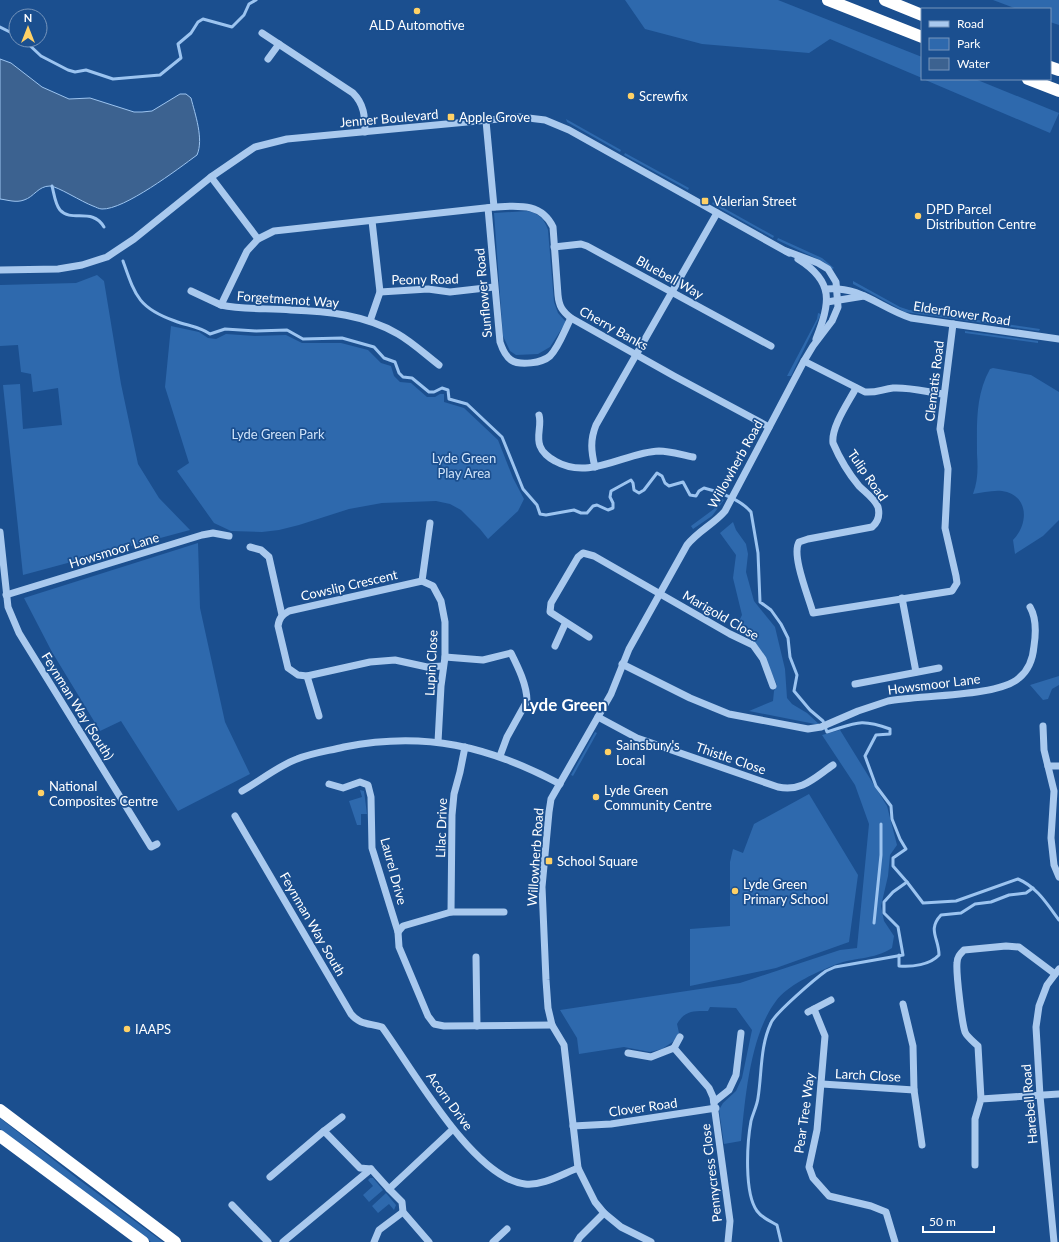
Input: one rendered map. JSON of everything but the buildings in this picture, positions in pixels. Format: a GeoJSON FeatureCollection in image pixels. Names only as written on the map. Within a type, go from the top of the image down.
{"type":"FeatureCollection","features":[{"type":"Feature","properties":{"kind":"highway"},"geometry":{"type":"LineString","coordinates":[[828,0],[921,37]]}},
{"type":"Feature","properties":{"kind":"highway"},"geometry":{"type":"LineString","coordinates":[[885,0],[921,15]]}},
{"type":"Feature","properties":{"kind":"highway"},"geometry":{"type":"LineString","coordinates":[[1031,80],[1059,91]]}},
{"type":"Feature","properties":{"kind":"highway"},"geometry":{"type":"LineString","coordinates":[[0,1110],[174,1242]]}},
{"type":"Feature","properties":{"kind":"highway"},"geometry":{"type":"LineString","coordinates":[[0,1136],[142,1242]]}},
{"type":"Feature","properties":{"kind":"street"},"geometry":{"type":"LineString","coordinates":[[262,33],[352,93],[360,100],[366,132]]}},
{"type":"Feature","properties":{"kind":"street"},"geometry":{"type":"LineString","coordinates":[[268,59],[279,44]]}},
{"type":"Feature","properties":{"kind":"street","name":"Jenner Boulevard"},"geometry":{"type":"LineString","coordinates":[[0,270],[58,268],[82,265],[107,257],[134,239],[211,177],[246,153],[269,143],[287,139],[520,117],[545,120],[570,130],[786,251],[812,268],[823,281],[826,289],[827,302],[813,346]]}},
{"type":"Feature","properties":{"kind":"street"},"geometry":{"type":"LineString","coordinates":[[486,121],[491,208]]}},
{"type":"Feature","properties":{"kind":"street"},"geometry":{"type":"LineString","coordinates":[[211,177],[258,239]]}},
{"type":"Feature","properties":{"kind":"street","name":"Cherry Banks"},"geometry":{"type":"LineString","coordinates":[[258,239],[282,229],[491,208],[526,206],[538,210],[548,217],[553,227],[559,305],[563,311],[571,318],[690,383],[722,403],[769,427]]}},
{"type":"Feature","properties":{"kind":"street","name":"Sunflower Road"},"geometry":{"type":"LineString","coordinates":[[491,208],[494,287],[500,342],[510,359],[517,362],[540,360],[549,356],[571,318]]}},
{"type":"Feature","properties":{"kind":"street"},"geometry":{"type":"LineString","coordinates":[[595,467],[590,447],[596,424],[637,355],[717,213]]}},
{"type":"Feature","properties":{"kind":"street"},"geometry":{"type":"LineString","coordinates":[[370,321],[380,292],[372,221]]}},
{"type":"Feature","properties":{"kind":"street","name":"Forgetmenot Way"},"geometry":{"type":"LineString","coordinates":[[258,239],[247,251],[221,305],[234,308],[327,313],[370,321],[398,334],[439,365]]}},
{"type":"Feature","properties":{"kind":"street","name":"Bluebell Way"},"geometry":{"type":"LineString","coordinates":[[554,247],[581,244],[587,246],[771,346]]}},
{"type":"Feature","properties":{"kind":"street","name":"Jenner Boulevard"},"geometry":{"type":"LineString","coordinates":[[786,251],[826,267],[832,273],[837,288],[839,301]]}},
{"type":"Feature","properties":{"kind":"street","name":"Peony Road"},"geometry":{"type":"LineString","coordinates":[[380,292],[428,289],[450,292],[494,287]]}},
{"type":"Feature","properties":{"kind":"street","name":"Elderflower Road"},"geometry":{"type":"LineString","coordinates":[[826,289],[837,288],[866,295],[905,316],[1059,339]]}},
{"type":"Feature","properties":{"kind":"street"},"geometry":{"type":"LineString","coordinates":[[190,291],[221,305]]}},
{"type":"Feature","properties":{"kind":"street"},"geometry":{"type":"LineString","coordinates":[[827,302],[866,295]]}},
{"type":"Feature","properties":{"kind":"street","name":"Willowherb Road"},"geometry":{"type":"LineString","coordinates":[[651,1242],[621,1226],[604,1213],[595,1202],[578,1168],[564,1045],[552,1025],[548,1008],[542,887],[551,799],[611,694],[622,664],[659,594],[694,536],[719,518],[725,511],[804,361],[836,314],[839,301]]}},
{"type":"Feature","properties":{"kind":"street","name":"Clematis Road"},"geometry":{"type":"LineString","coordinates":[[902,598],[952,591],[957,583],[945,528],[948,469],[940,429],[943,394],[953,324]]}},
{"type":"Feature","properties":{"kind":"street"},"geometry":{"type":"LineString","coordinates":[[804,361],[866,392],[876,393],[892,388],[902,388],[943,394]]}},
{"type":"Feature","properties":{"kind":"street","name":"Tulip Road"},"geometry":{"type":"LineString","coordinates":[[856,388],[834,429],[833,443],[858,485],[870,496],[878,507],[877,522],[872,527],[799,542],[797,549],[799,563],[813,613],[902,598]]}},
{"type":"Feature","properties":{"kind":"street"},"geometry":{"type":"LineString","coordinates":[[539,415],[542,423],[540,446],[550,458],[561,464],[575,467],[595,467],[660,451],[693,457]]}},
{"type":"Feature","properties":{"kind":"street"},"geometry":{"type":"LineString","coordinates":[[422,581],[430,523]]}},
{"type":"Feature","properties":{"kind":"street","name":"Feynman Way (South)"},"geometry":{"type":"LineString","coordinates":[[0,532],[2,569],[8,607],[19,633],[154,846]]}},
{"type":"Feature","properties":{"kind":"street","name":"Howsmoor Lane"},"geometry":{"type":"LineString","coordinates":[[6,594],[202,535],[213,533],[229,536]]}},
{"type":"Feature","properties":{"kind":"street"},"geometry":{"type":"LineString","coordinates":[[250,547],[261,550],[269,557],[282,615],[279,619],[278,626],[288,668],[298,676],[307,676],[370,662],[396,660],[427,667],[443,666]]}},
{"type":"Feature","properties":{"kind":"street","name":"Marigold Close"},"geometry":{"type":"LineString","coordinates":[[565,624],[550,612],[549,607],[578,557],[583,553],[594,556],[730,634],[753,645],[763,659],[773,686]]}},
{"type":"Feature","properties":{"kind":"street","name":"Cowslip Crescent"},"geometry":{"type":"LineString","coordinates":[[282,615],[289,611],[422,581]]}},
{"type":"Feature","properties":{"kind":"street","name":"Lupin Close"},"geometry":{"type":"LineString","coordinates":[[422,581],[433,586],[441,600],[445,622],[445,657],[443,666],[438,742]]}},
{"type":"Feature","properties":{"kind":"street"},"geometry":{"type":"LineString","coordinates":[[902,598],[916,672]]}},
{"type":"Feature","properties":{"kind":"street","name":"Howsmoor Lane"},"geometry":{"type":"LineString","coordinates":[[622,664],[690,698],[729,714],[808,729],[825,726],[858,711],[888,701],[978,692],[1013,682],[1020,678],[1033,655],[1035,615],[1030,607]]}},
{"type":"Feature","properties":{"kind":"street"},"geometry":{"type":"LineString","coordinates":[[555,646],[565,624],[589,637]]}},
{"type":"Feature","properties":{"kind":"street"},"geometry":{"type":"LineString","coordinates":[[445,657],[483,660],[511,653],[527,695],[527,701],[507,737],[500,756]]}},
{"type":"Feature","properties":{"kind":"street"},"geometry":{"type":"LineString","coordinates":[[855,684],[939,668]]}},
{"type":"Feature","properties":{"kind":"street"},"geometry":{"type":"LineString","coordinates":[[307,676],[319,716]]}},
{"type":"Feature","properties":{"kind":"street","name":"Thistle Close"},"geometry":{"type":"LineString","coordinates":[[598,716],[637,738],[778,787],[789,789],[802,786],[833,765]]}},
{"type":"Feature","properties":{"kind":"street"},"geometry":{"type":"LineString","coordinates":[[1043,726],[1044,750],[1054,791],[1051,838],[1054,865],[1059,877]]}},
{"type":"Feature","properties":{"kind":"street"},"geometry":{"type":"LineString","coordinates":[[242,791],[286,764],[306,756],[375,742],[405,740],[438,742],[500,756],[560,784]]}},
{"type":"Feature","properties":{"kind":"street","name":"Lilac Drive"},"geometry":{"type":"LineString","coordinates":[[451,912],[452,815],[454,794],[465,747]]}},
{"type":"Feature","properties":{"kind":"street"},"geometry":{"type":"LineString","coordinates":[[1048,766],[1059,766]]}},
{"type":"Feature","properties":{"kind":"street","name":"Laurel Drive"},"geometry":{"type":"LineString","coordinates":[[329,784],[343,788],[360,782],[368,785],[371,797],[372,848],[398,932]]}},
{"type":"Feature","properties":{"kind":"street","name":"Feynman Way South"},"geometry":{"type":"LineString","coordinates":[[235,816],[351,1014],[357,1021],[365,1025],[382,1027]]}},
{"type":"Feature","properties":{"kind":"street"},"geometry":{"type":"LineString","coordinates":[[504,912],[451,912],[403,926],[398,932],[399,947],[428,1016],[434,1024],[444,1026],[552,1025]]}},
{"type":"Feature","properties":{"kind":"street"},"geometry":{"type":"LineString","coordinates":[[975,1165],[975,1119],[981,1099],[978,1046],[966,1033],[963,1019],[957,962],[959,954],[964,950],[1006,946],[1019,948],[1057,972]]}},
{"type":"Feature","properties":{"kind":"street"},"geometry":{"type":"LineString","coordinates":[[476,957],[478,1026]]}},
{"type":"Feature","properties":{"kind":"street","name":"Harebell Road"},"geometry":{"type":"LineString","coordinates":[[1054,1242],[1040,1096],[1036,1027],[1039,1006],[1047,985],[1057,972]]}},
{"type":"Feature","properties":{"kind":"street","name":"Pear Tree Way"},"geometry":{"type":"LineString","coordinates":[[831,1000],[811,1011],[825,1036],[822,1084],[809,1167],[812,1178],[829,1196],[872,1206],[886,1212],[895,1242]]}},
{"type":"Feature","properties":{"kind":"street"},"geometry":{"type":"LineString","coordinates":[[903,1004],[913,1046],[914,1090],[922,1145]]}},
{"type":"Feature","properties":{"kind":"street","name":"Acorn Drive"},"geometry":{"type":"LineString","coordinates":[[382,1027],[452,1130],[492,1167],[513,1181],[534,1184],[578,1168]]}},
{"type":"Feature","properties":{"kind":"street"},"geometry":{"type":"LineString","coordinates":[[715,1105],[729,1090],[736,1075],[741,1033]]}},
{"type":"Feature","properties":{"kind":"street"},"geometry":{"type":"LineString","coordinates":[[628,1053],[652,1057],[674,1048],[680,1037]]}},
{"type":"Feature","properties":{"kind":"street","name":"Pennycress Close"},"geometry":{"type":"LineString","coordinates":[[674,1048],[709,1088],[715,1105],[730,1221],[728,1242]]}},
{"type":"Feature","properties":{"kind":"street","name":"Larch Close"},"geometry":{"type":"LineString","coordinates":[[822,1084],[914,1090]]}},
{"type":"Feature","properties":{"kind":"street"},"geometry":{"type":"LineString","coordinates":[[981,1099],[1059,1094]]}},
{"type":"Feature","properties":{"kind":"street","name":"Clover Road"},"geometry":{"type":"LineString","coordinates":[[573,1126],[611,1124],[715,1105]]}},
{"type":"Feature","properties":{"kind":"street"},"geometry":{"type":"LineString","coordinates":[[270,1177],[342,1117]]}},
{"type":"Feature","properties":{"kind":"street"},"geometry":{"type":"LineString","coordinates":[[389,1189],[452,1130]]}},
{"type":"Feature","properties":{"kind":"street"},"geometry":{"type":"LineString","coordinates":[[324,1132],[360,1168],[371,1169],[402,1202],[402,1212],[430,1242]]}},
{"type":"Feature","properties":{"kind":"street"},"geometry":{"type":"LineString","coordinates":[[283,1242],[371,1169]]}},
{"type":"Feature","properties":{"kind":"street"},"geometry":{"type":"LineString","coordinates":[[232,1205],[268,1242]]}},
{"type":"Feature","properties":{"kind":"street"},"geometry":{"type":"LineString","coordinates":[[374,1242],[379,1230],[402,1212]]}},
{"type":"Feature","properties":{"kind":"street"},"geometry":{"type":"LineString","coordinates":[[577,1242],[580,1237],[604,1213]]}},
{"type":"Feature","properties":{"kind":"street"},"geometry":{"type":"LineString","coordinates":[[493,1242],[507,1229]]}},
{"type":"Feature","properties":{"kind":"green space"},"geometry":{"type":"Polygon","coordinates":[[[625,0],[778,0],[921,57],[921,78],[830,39],[809,53],[702,44],[645,29],[625,0]]]}},
{"type":"Feature","properties":{"kind":"green space"},"geometry":{"type":"Polygon","coordinates":[[[993,0],[1059,0],[1059,25],[1051,22],[1051,8],[1014,8],[993,0]]]}},
{"type":"Feature","properties":{"kind":"green space"},"geometry":{"type":"Polygon","coordinates":[[[925,80],[977,80],[1059,113],[1050,133],[925,80]]]}},
{"type":"Feature","properties":{"kind":"green space"},"geometry":{"type":"Polygon","coordinates":[[[566,119],[621,150],[620,152],[567,122],[566,119]]]}},
{"type":"Feature","properties":{"kind":"green space"},"geometry":{"type":"Polygon","coordinates":[[[625,153],[689,188],[688,190],[624,155],[625,153]]]}},
{"type":"Feature","properties":{"kind":"green space"},"geometry":{"type":"Polygon","coordinates":[[[713,202],[774,236],[773,238],[712,204],[713,202]]]}},
{"type":"Feature","properties":{"kind":"green space"},"geometry":{"type":"Polygon","coordinates":[[[528,211],[541,217],[548,230],[554,302],[558,313],[566,322],[550,347],[538,354],[516,355],[510,351],[503,336],[494,213],[528,211]]]}},
{"type":"Feature","properties":{"kind":"green space"},"geometry":{"type":"Polygon","coordinates":[[[778,238],[822,258],[834,268],[832,269],[824,262],[777,240],[778,238]]]}},
{"type":"Feature","properties":{"kind":"green space"},"geometry":{"type":"Polygon","coordinates":[[[97,275],[104,281],[121,384],[138,464],[159,498],[190,530],[23,575],[3,385],[20,384],[23,429],[62,425],[58,388],[33,392],[31,374],[21,372],[18,345],[0,346],[0,285],[76,283],[97,275]]]}},
{"type":"Feature","properties":{"kind":"green space"},"geometry":{"type":"Polygon","coordinates":[[[853,281],[900,307],[909,310],[1040,329],[1039,331],[905,312],[853,284],[853,281]]]}},
{"type":"Feature","properties":{"kind":"green space"},"geometry":{"type":"Polygon","coordinates":[[[818,313],[821,314],[791,376],[787,376],[817,319],[818,313]]]}},
{"type":"Feature","properties":{"kind":"green space","name":"Lyde Green Park"},"geometry":{"type":"Polygon","coordinates":[[[171,326],[199,332],[208,338],[216,339],[226,334],[255,336],[286,335],[302,343],[341,343],[368,350],[381,363],[391,366],[394,376],[400,382],[411,383],[427,397],[435,397],[440,394],[444,394],[444,402],[464,408],[498,440],[513,478],[524,499],[518,511],[488,539],[461,510],[450,504],[436,501],[382,503],[349,509],[279,530],[262,532],[231,531],[214,523],[177,471],[189,463],[165,387],[171,326]]]}},
{"type":"Feature","properties":{"kind":"green space"},"geometry":{"type":"Polygon","coordinates":[[[965,331],[1038,341],[1038,343],[965,333],[965,331]]]}},
{"type":"Feature","properties":{"kind":"green space"},"geometry":{"type":"Polygon","coordinates":[[[993,368],[1031,375],[1059,392],[1059,520],[1043,536],[1015,554],[1013,540],[1022,526],[1024,519],[1022,504],[1011,494],[1002,491],[973,494],[977,474],[977,421],[979,400],[985,379],[990,369],[993,368]]]}},
{"type":"Feature","properties":{"kind":"green space"},"geometry":{"type":"Polygon","coordinates":[[[722,499],[724,500],[712,516],[693,529],[691,526],[714,509],[722,499]]]}},
{"type":"Feature","properties":{"kind":"green space"},"geometry":{"type":"Polygon","coordinates":[[[733,522],[736,530],[746,544],[748,554],[746,572],[754,601],[775,627],[785,669],[787,698],[792,704],[807,713],[820,725],[749,711],[773,701],[774,691],[777,685],[762,652],[744,634],[735,629],[742,615],[733,578],[736,555],[720,533],[733,522]]]}},
{"type":"Feature","properties":{"kind":"green space"},"geometry":{"type":"Polygon","coordinates":[[[198,543],[200,608],[225,722],[250,774],[178,811],[121,721],[100,731],[52,652],[24,598],[198,543]]]}},
{"type":"Feature","properties":{"kind":"green space"},"geometry":{"type":"Polygon","coordinates":[[[1059,676],[1059,685],[1052,689],[1048,699],[1043,700],[1030,685],[1059,676]]]}},
{"type":"Feature","properties":{"kind":"green space"},"geometry":{"type":"Polygon","coordinates":[[[840,730],[887,806],[897,845],[890,855],[888,876],[881,906],[884,921],[894,936],[892,948],[871,957],[839,963],[801,980],[781,995],[767,1015],[760,1031],[755,1049],[750,1068],[744,1107],[741,1141],[724,1144],[719,1110],[723,1103],[736,1091],[742,1078],[752,1030],[736,1008],[710,1007],[708,1011],[690,1012],[683,1016],[677,1024],[679,1033],[674,1041],[662,1049],[650,1052],[624,1047],[579,1054],[577,1038],[560,1010],[740,983],[840,950],[857,948],[869,824],[855,785],[822,735],[840,730]]]}},
{"type":"Feature","properties":{"kind":"green space"},"geometry":{"type":"Polygon","coordinates":[[[595,732],[597,733],[573,776],[571,775],[595,732]]]}},
{"type":"Feature","properties":{"kind":"green space"},"geometry":{"type":"Polygon","coordinates":[[[360,790],[364,791],[367,814],[361,814],[361,825],[357,825],[349,801],[362,797],[360,790]]]}},
{"type":"Feature","properties":{"kind":"green space"},"geometry":{"type":"Polygon","coordinates":[[[809,794],[858,875],[849,942],[776,968],[690,986],[690,929],[730,926],[730,862],[733,849],[743,853],[754,824],[809,794]]]}},
{"type":"Feature","properties":{"kind":"green space"},"geometry":{"type":"Polygon","coordinates":[[[0,1118],[78,1179],[163,1242],[151,1242],[0,1129],[0,1118]]]}},
{"type":"Feature","properties":{"kind":"green space"},"geometry":{"type":"Polygon","coordinates":[[[373,1178],[383,1190],[369,1202],[363,1195],[373,1186],[368,1180],[373,1178]]]}},
{"type":"Feature","properties":{"kind":"green space"},"geometry":{"type":"Polygon","coordinates":[[[386,1193],[396,1205],[394,1210],[389,1204],[378,1213],[372,1206],[386,1193]]]}},
{"type":"Feature","properties":{"kind":"water"},"geometry":{"type":"Polygon","coordinates":[[[0,59],[11,63],[42,87],[69,99],[90,98],[134,112],[152,111],[180,94],[186,94],[191,98],[198,126],[200,142],[197,155],[151,188],[112,208],[99,208],[50,186],[42,188],[31,197],[21,201],[0,199],[0,59]]]}},
{"type":"Feature","properties":{"kind":"waterway"},"geometry":{"type":"LineString","coordinates":[[32,48],[41,56],[75,72],[86,70],[113,79],[160,75],[181,58],[178,44],[191,33],[198,22],[203,19],[232,27],[244,15],[249,4],[256,0]]}},
{"type":"Feature","properties":{"kind":"waterway"},"geometry":{"type":"LineString","coordinates":[[0,27],[8,31]]}},
{"type":"Feature","properties":{"kind":"waterway"},"geometry":{"type":"LineString","coordinates":[[52,186],[58,208],[65,214],[88,216],[99,221],[104,227]]}},
{"type":"Feature","properties":{"kind":"waterway"},"geometry":{"type":"LineString","coordinates":[[123,261],[131,283],[145,305],[153,311],[175,321],[206,331],[210,334],[225,329],[256,331],[287,330],[303,339],[342,338],[374,347],[384,358],[395,362],[399,373],[403,377],[412,378],[429,392],[434,392],[442,388],[448,390],[449,399],[467,404],[502,437],[523,489],[537,505],[540,514],[546,515],[574,510],[581,513],[587,513],[593,506],[597,505],[608,510],[613,508],[613,503],[610,497],[611,491],[631,480],[634,490],[639,493],[644,490],[657,473],[662,476],[665,483],[669,486],[683,482],[690,495],[696,496],[699,491],[704,488],[736,500],[751,512],[758,553],[760,602],[771,610],[781,624],[788,638],[790,657],[797,675],[794,691],[810,710],[823,721],[827,732],[858,723],[872,724],[890,729],[890,734],[876,735],[865,756],[876,786],[891,806],[892,819],[900,839],[906,849],[893,858],[893,866],[907,882],[893,892],[884,902],[884,913],[898,927],[903,955],[835,967],[826,971],[805,988],[774,1018],[767,1032],[763,1050],[757,1101],[751,1121],[748,1154],[748,1180],[753,1203],[757,1211],[777,1225],[781,1242]]}},
{"type":"Feature","properties":{"kind":"waterway"},"geometry":{"type":"LineString","coordinates":[[874,923],[881,855],[881,824]]}},
{"type":"Feature","properties":{"kind":"waterway"},"geometry":{"type":"LineString","coordinates":[[907,882],[923,903],[956,901],[1018,879],[1025,882],[1036,891],[1059,920]]}},
{"type":"Feature","properties":{"kind":"waterway"},"geometry":{"type":"LineString","coordinates":[[899,955],[899,966],[915,966],[931,961],[939,955],[934,930],[937,920],[941,915],[961,913],[975,904],[991,902],[1009,895],[1026,893],[1033,888]]}},
{"type":"Feature","properties":{"kind":"place","name":"ALD Automotive"},"geometry":{"type":"Point","coordinates":[417,11]}},
{"type":"Feature","properties":{"kind":"place","name":"Screwfix"},"geometry":{"type":"Point","coordinates":[631,96]}},
{"type":"Feature","properties":{"kind":"place","name":"Apple Grove"},"geometry":{"type":"Point","coordinates":[451,117]}},
{"type":"Feature","properties":{"kind":"place","name":"Valerian Street"},"geometry":{"type":"Point","coordinates":[705,201]}},
{"type":"Feature","properties":{"kind":"place","name":"DPD Parcel Distribution Centre"},"geometry":{"type":"Point","coordinates":[918,216]}},
{"type":"Feature","properties":{"kind":"place","name":"Sainsbury's Local"},"geometry":{"type":"Point","coordinates":[608,752]}},
{"type":"Feature","properties":{"kind":"place","name":"National Composites Centre"},"geometry":{"type":"Point","coordinates":[41,793]}},
{"type":"Feature","properties":{"kind":"place","name":"Lyde Green Community Centre"},"geometry":{"type":"Point","coordinates":[596,797]}},
{"type":"Feature","properties":{"kind":"place","name":"School Square"},"geometry":{"type":"Point","coordinates":[549,861]}},
{"type":"Feature","properties":{"kind":"place","name":"Lyde Green Primary School"},"geometry":{"type":"Point","coordinates":[735,891]}},
{"type":"Feature","properties":{"kind":"place","name":"IAAPS"},"geometry":{"type":"Point","coordinates":[127,1029]}},
{"type":"Feature","properties":{"kind":"district","name":"Lyde Green"},"geometry":{"type":"Point","coordinates":[565,704]}},
{"type":"Feature","properties":{"kind":"park label","name":"Lyde Green Play Area"},"geometry":{"type":"Point","coordinates":[464,466]}}]}
